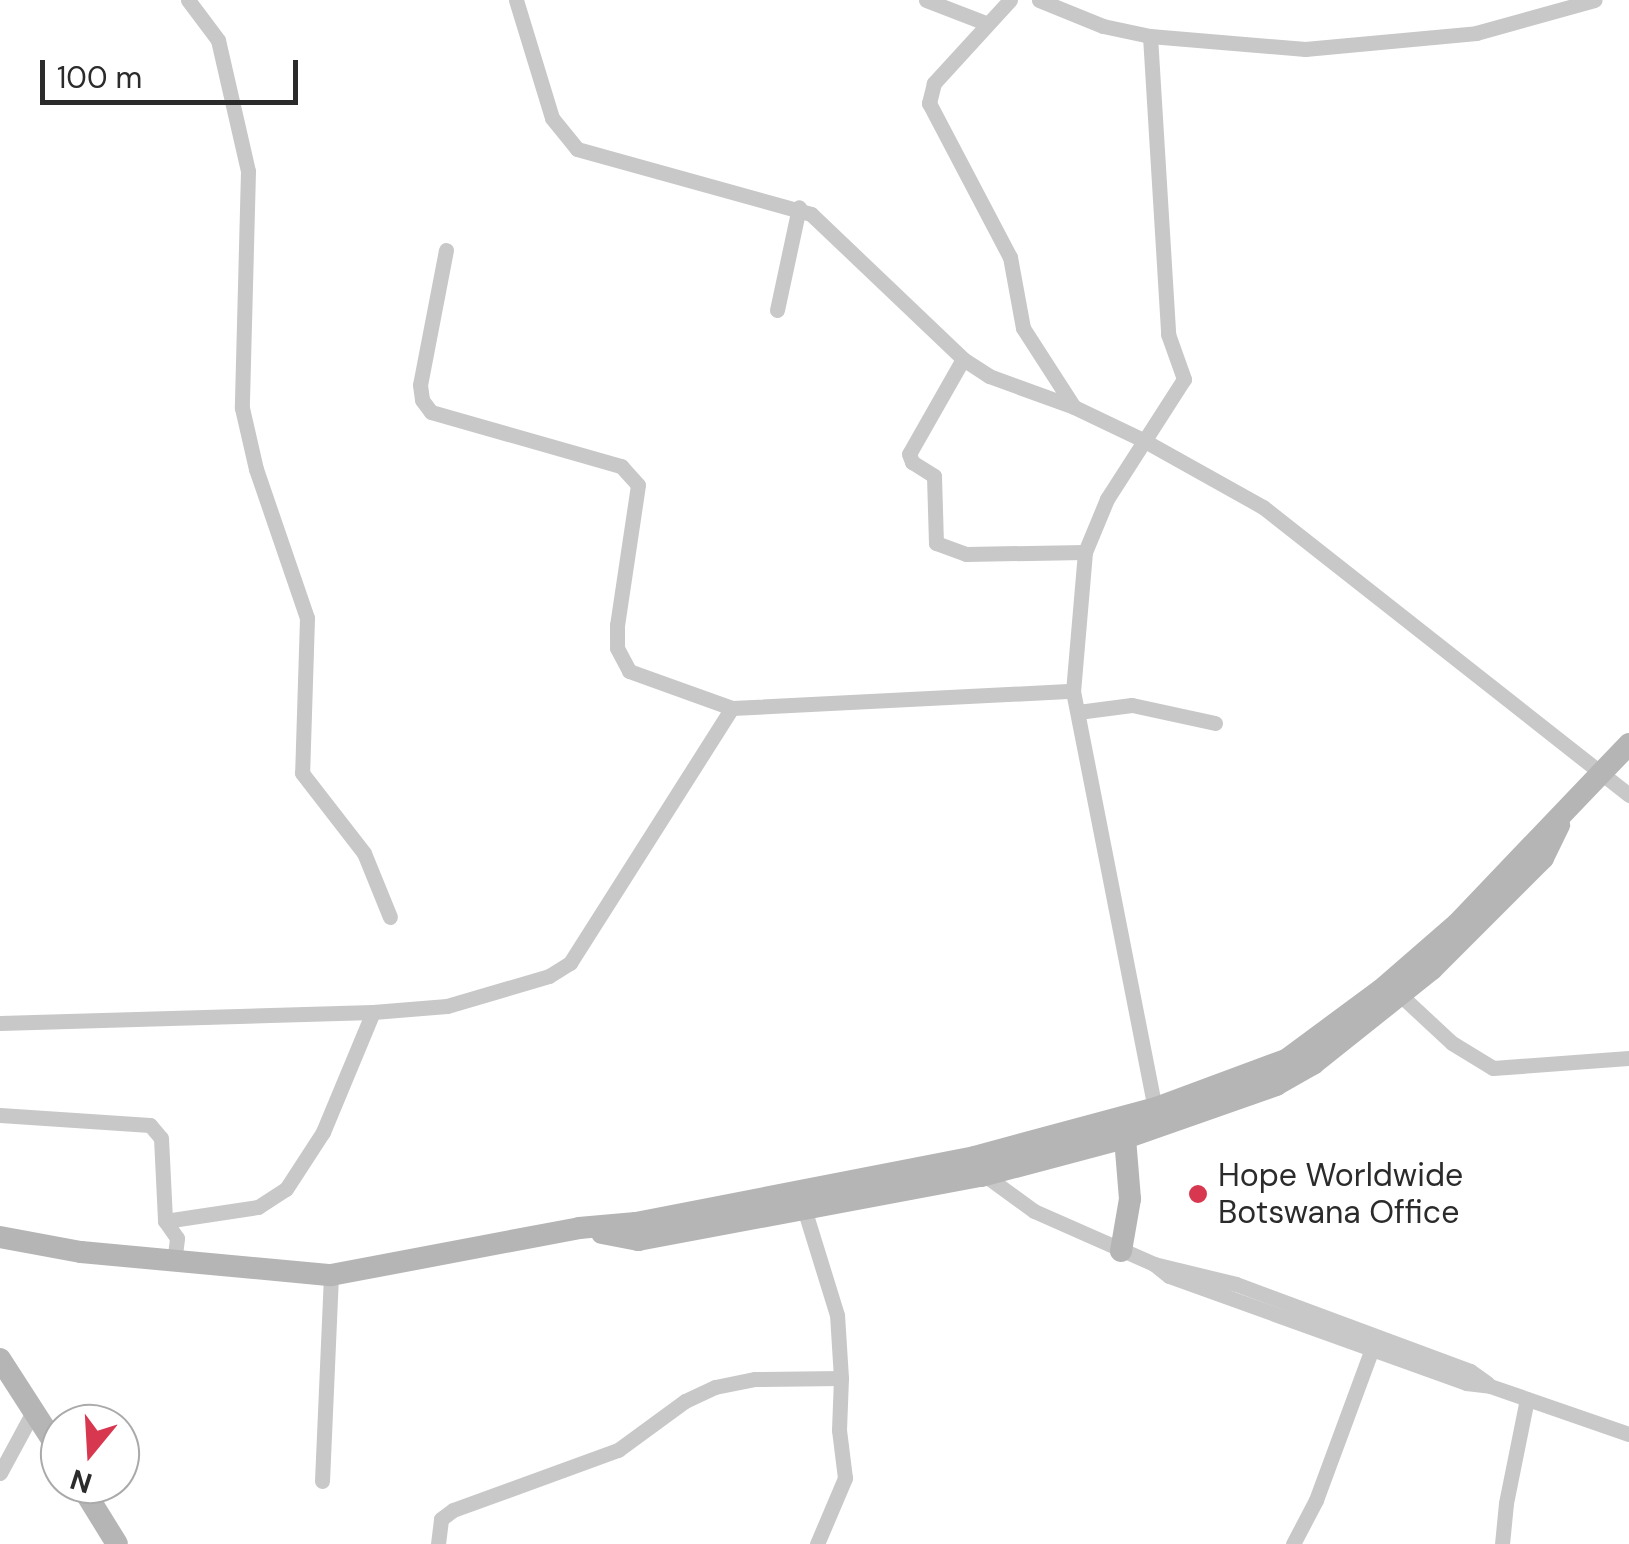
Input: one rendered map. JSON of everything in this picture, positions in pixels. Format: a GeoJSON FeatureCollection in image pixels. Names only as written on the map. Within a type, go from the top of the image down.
{"type":"FeatureCollection","features":[{"type":"Feature","properties":{"kind":"street"},"geometry":{"type":"LineString","coordinates":[[188,0],[218,40],[248,171],[242,408],[256,469],[307,618],[302,773],[364,853],[390,916]]}},
{"type":"Feature","properties":{"kind":"street"},"geometry":{"type":"LineString","coordinates":[[516,0],[552,118],[577,149],[799,207],[821,220],[963,359],[1000,380],[1074,407],[1143,440],[1291,526],[1605,772],[1629,795]]}},
{"type":"Feature","properties":{"kind":"street"},"geometry":{"type":"LineString","coordinates":[[926,0],[988,24]]}},
{"type":"Feature","properties":{"kind":"street"},"geometry":{"type":"LineString","coordinates":[[1010,0],[934,83],[929,103],[1010,257],[1024,328],[1074,407]]}},
{"type":"Feature","properties":{"kind":"street"},"geometry":{"type":"LineString","coordinates":[[1038,0],[1103,26],[1150,36],[1305,50],[1476,33],[1595,0]]}},
{"type":"Feature","properties":{"kind":"street"},"geometry":{"type":"LineString","coordinates":[[1150,36],[1168,334],[1184,379],[1107,499],[1086,552],[1074,691],[1156,1118]]}},
{"type":"Feature","properties":{"kind":"street"},"geometry":{"type":"LineString","coordinates":[[778,310],[799,207]]}},
{"type":"Feature","properties":{"kind":"street"},"geometry":{"type":"LineString","coordinates":[[446,250],[420,385],[422,400],[431,412],[445,419],[621,466],[633,475],[639,493],[617,625],[617,648],[622,662],[641,679],[732,708],[1074,691]]}},
{"type":"Feature","properties":{"kind":"street"},"geometry":{"type":"LineString","coordinates":[[963,359],[909,454],[912,462],[934,476],[936,543],[946,550],[966,554],[1086,552]]}},
{"type":"Feature","properties":{"kind":"street"},"geometry":{"type":"LineString","coordinates":[[1078,712],[1132,704],[1215,723]]}},
{"type":"Feature","properties":{"kind":"street"},"geometry":{"type":"LineString","coordinates":[[0,1023],[373,1012],[447,1006],[560,972],[570,963],[732,708]]}},
{"type":"Feature","properties":{"kind":"street"},"geometry":{"type":"LineString","coordinates":[[0,1237],[174,1263],[331,1275],[579,1228],[802,1198],[1125,1138],[1156,1118],[1286,1060],[1395,989],[1629,744]]}},
{"type":"Feature","properties":{"kind":"street"},"geometry":{"type":"LineString","coordinates":[[1395,989],[1452,1043],[1493,1068],[1629,1058]]}},
{"type":"Feature","properties":{"kind":"street"},"geometry":{"type":"LineString","coordinates":[[166,1221],[258,1208],[286,1189],[323,1132],[373,1012]]}},
{"type":"Feature","properties":{"kind":"street"},"geometry":{"type":"LineString","coordinates":[[0,1115],[150,1126],[161,1138],[166,1221],[177,1238],[174,1263]]}},
{"type":"Feature","properties":{"kind":"street"},"geometry":{"type":"LineString","coordinates":[[977,1166],[1156,1118]]}},
{"type":"Feature","properties":{"kind":"street"},"geometry":{"type":"LineString","coordinates":[[1121,1251],[1130,1199],[1125,1138]]}},
{"type":"Feature","properties":{"kind":"street"},"geometry":{"type":"LineString","coordinates":[[977,1166],[1034,1211],[1121,1251],[1470,1371],[1490,1386]]}},
{"type":"Feature","properties":{"kind":"street"},"geometry":{"type":"LineString","coordinates":[[802,1198],[838,1314],[841,1378],[839,1430],[845,1478],[817,1544]]}},
{"type":"Feature","properties":{"kind":"street"},"geometry":{"type":"LineString","coordinates":[[322,1482],[331,1275]]}},
{"type":"Feature","properties":{"kind":"street"},"geometry":{"type":"LineString","coordinates":[[1345,1331],[1371,1350],[1629,1434]]}},
{"type":"Feature","properties":{"kind":"street"},"geometry":{"type":"LineString","coordinates":[[1293,1544],[1316,1500],[1371,1350]]}},
{"type":"Feature","properties":{"kind":"street"},"geometry":{"type":"LineString","coordinates":[[0,1359],[40,1420]]}},
{"type":"Feature","properties":{"kind":"street"},"geometry":{"type":"LineString","coordinates":[[438,1544],[441,1519],[452,1510],[618,1450],[685,1401],[714,1387],[756,1379],[841,1378]]}},
{"type":"Feature","properties":{"kind":"street"},"geometry":{"type":"LineString","coordinates":[[1502,1544],[1506,1503],[1527,1399]]}},
{"type":"Feature","properties":{"kind":"street"},"geometry":{"type":"LineString","coordinates":[[0,1473],[34,1410]]}},
{"type":"Feature","properties":{"kind":"street"},"geometry":{"type":"LineString","coordinates":[[92,1504],[117,1544]]}},
{"type":"Feature","properties":{"kind":"place","name":"Hope Worldwide Botswana Office"},"geometry":{"type":"Point","coordinates":[1198,1194]}}]}
